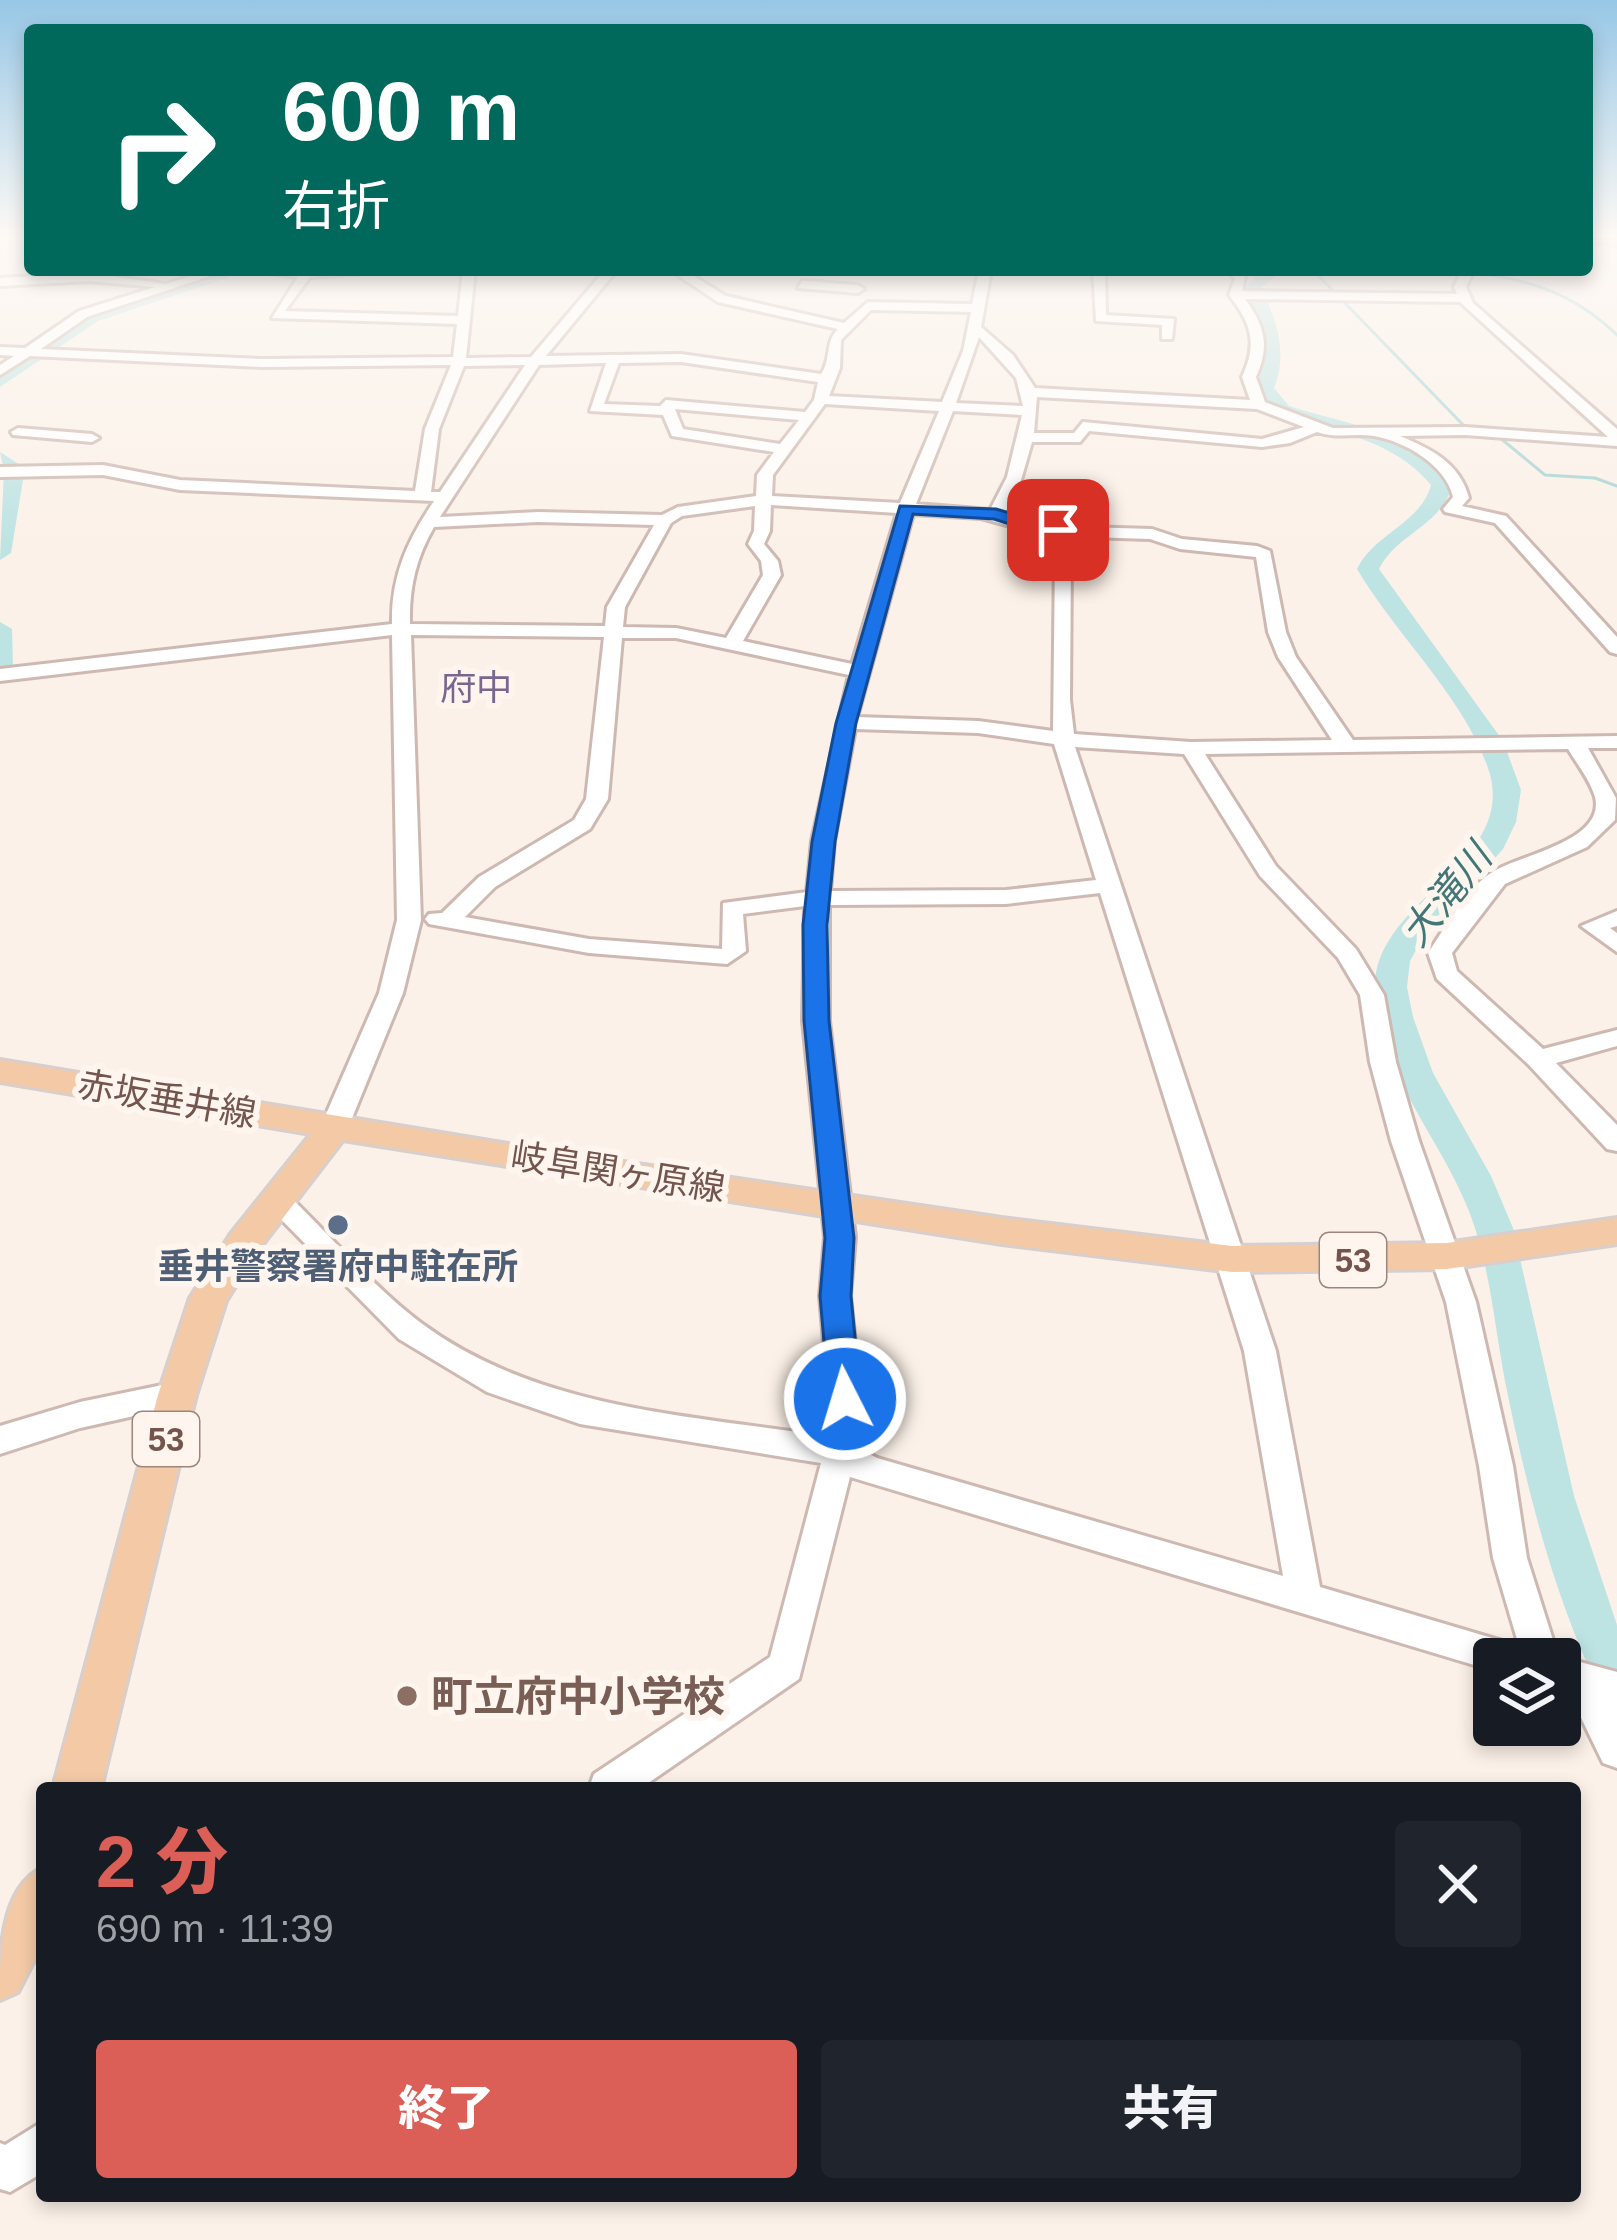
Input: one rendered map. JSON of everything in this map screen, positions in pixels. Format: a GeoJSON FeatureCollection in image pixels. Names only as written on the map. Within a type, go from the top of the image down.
{"type":"FeatureCollection","features":[{"type":"Feature","properties":{"kind":"main road","name":"赤坂垂井線"},"geometry":{"type":"LineString","coordinates":[[0,1071],[334,1128]]}},
{"type":"Feature","properties":{"kind":"main road","name":"岐阜関ヶ原線"},"geometry":{"type":"LineString","coordinates":[[334,1128],[834,1205],[1232,1259],[1460,1255],[1617,1231]]}},
{"type":"Feature","properties":{"kind":"main road","name":"53"},"geometry":{"type":"LineString","coordinates":[[79,1782],[177,1395],[208,1298],[334,1128]]}},
{"type":"Feature","properties":{"kind":"main road"},"geometry":{"type":"LineString","coordinates":[[0,1974],[36,1905]]}},
{"type":"Feature","properties":{"kind":"street"},"geometry":{"type":"LineString","coordinates":[[0,370],[49,338]]}},
{"type":"Feature","properties":{"kind":"street"},"geometry":{"type":"LineString","coordinates":[[422,496],[432,429],[459,362],[462,338]]}},
{"type":"Feature","properties":{"kind":"street"},"geometry":{"type":"LineString","coordinates":[[334,1128],[391,993],[409,920],[400,594],[412,550],[554,338]]}},
{"type":"Feature","properties":{"kind":"street"},"geometry":{"type":"LineString","coordinates":[[733,642],[772,575],[769,560],[756,544],[762,531],[765,476],[821,400],[836,338]]}},
{"type":"Feature","properties":{"kind":"street"},"geometry":{"type":"LineString","coordinates":[[617,1782],[786,1667],[840,1452],[845,1399],[836,1296],[840,1238],[816,1021],[818,898],[846,723],[906,509],[973,338]]}},
{"type":"Feature","properties":{"kind":"street"},"geometry":{"type":"LineString","coordinates":[[988,338],[1030,392],[1006,507],[996,514]]}},
{"type":"Feature","properties":{"kind":"street"},"geometry":{"type":"LineString","coordinates":[[1257,338],[1258,363],[1249,377],[1259,405]]}},
{"type":"Feature","properties":{"kind":"street"},"geometry":{"type":"LineString","coordinates":[[1506,338],[1617,440]]}},
{"type":"Feature","properties":{"kind":"street"},"geometry":{"type":"LineString","coordinates":[[0,350],[262,363],[681,358],[824,379]]}},
{"type":"Feature","properties":{"kind":"street"},"geometry":{"type":"LineString","coordinates":[[613,362],[595,407],[669,411]]}},
{"type":"Feature","properties":{"kind":"street"},"geometry":{"type":"LineString","coordinates":[[1030,392],[1259,405],[1313,428],[1336,431],[1617,440]]}},
{"type":"Feature","properties":{"kind":"street"},"geometry":{"type":"LineString","coordinates":[[821,400],[1027,411]]}},
{"type":"Feature","properties":{"kind":"street"},"geometry":{"type":"LineString","coordinates":[[781,449],[677,433],[666,404],[806,416]]}},
{"type":"Feature","properties":{"kind":"street"},"geometry":{"type":"LineString","coordinates":[[1023,436],[1071,440],[1080,438],[1083,426],[1262,443],[1313,428]]}},
{"type":"Feature","properties":{"kind":"street"},"geometry":{"type":"LineString","coordinates":[[1367,430],[1441,463],[1461,489],[1461,498],[1451,508],[1500,519],[1617,648]]}},
{"type":"Feature","properties":{"kind":"street"},"geometry":{"type":"LineString","coordinates":[[18,432],[93,436],[72,470]]}},
{"type":"Feature","properties":{"kind":"street"},"geometry":{"type":"LineString","coordinates":[[0,472],[123,472],[180,485],[444,497]]}},
{"type":"Feature","properties":{"kind":"street"},"geometry":{"type":"LineString","coordinates":[[428,522],[538,517],[665,520],[693,506],[762,500],[996,514],[1046,531],[1163,535],[1180,544],[1264,555],[1277,632],[1287,657],[1346,745]]}},
{"type":"Feature","properties":{"kind":"street"},"geometry":{"type":"LineString","coordinates":[[450,918],[487,882],[582,824],[597,799],[616,607],[665,520]]}},
{"type":"Feature","properties":{"kind":"street"},"geometry":{"type":"LineString","coordinates":[[1046,531],[1063,556],[1063,738],[1260,1351],[1305,1601]]}},
{"type":"Feature","properties":{"kind":"street"},"geometry":{"type":"LineString","coordinates":[[4,675],[400,629],[676,633],[863,672]]}},
{"type":"Feature","properties":{"kind":"street"},"geometry":{"type":"LineString","coordinates":[[846,723],[979,727],[1191,748],[1617,742]]}},
{"type":"Feature","properties":{"kind":"street"},"geometry":{"type":"LineString","coordinates":[[1574,740],[1611,798],[1601,827],[1570,848],[1496,880],[1440,953],[1446,974],[1538,1059],[1617,1142]]}},
{"type":"Feature","properties":{"kind":"street"},"geometry":{"type":"LineString","coordinates":[[1191,748],[1238,830],[1268,871],[1348,954],[1372,995],[1388,1082],[1460,1255],[1510,1558],[1535,1638]]}},
{"type":"Feature","properties":{"kind":"street"},"geometry":{"type":"LineString","coordinates":[[409,920],[450,918],[589,946],[727,957],[734,951],[731,908],[818,898],[1006,897],[1109,886]]}},
{"type":"Feature","properties":{"kind":"street"},"geometry":{"type":"LineString","coordinates":[[1617,918],[1593,926],[1617,945]]}},
{"type":"Feature","properties":{"kind":"street"},"geometry":{"type":"LineString","coordinates":[[1538,1059],[1617,1038]]}},
{"type":"Feature","properties":{"kind":"street"},"geometry":{"type":"LineString","coordinates":[[278,1202],[410,1331],[498,1383],[549,1402],[621,1419],[840,1452],[876,1472],[1473,1649]]}},
{"type":"Feature","properties":{"kind":"street"},"geometry":{"type":"LineString","coordinates":[[0,1440],[80,1415],[177,1395]]}},
{"type":"Feature","properties":{"kind":"street"},"geometry":{"type":"LineString","coordinates":[[1592,1682],[1617,1750]]}},
{"type":"Feature","properties":{"kind":"street"},"geometry":{"type":"LineString","coordinates":[[0,2166],[10,2170],[36,2149]]}},
{"type":"Feature","properties":{"kind":"waterway"},"geometry":{"type":"LineString","coordinates":[[0,381],[62,338]]}},
{"type":"Feature","properties":{"kind":"waterway","name":"大滝川"},"geometry":{"type":"LineString","coordinates":[[1269,338],[1273,368],[1265,388],[1270,400],[1282,410],[1391,443],[1411,454],[1442,485],[1431,509],[1384,546],[1368,569],[1490,741],[1507,790],[1502,822],[1488,849],[1407,938],[1394,961],[1391,987],[1415,1073],[1490,1215],[1564,1541],[1595,1631],[1617,1676]]}},
{"type":"Feature","properties":{"kind":"waterway"},"geometry":{"type":"LineString","coordinates":[[1378,338],[1469,431]]}},
{"type":"Feature","properties":{"kind":"waterway"},"geometry":{"type":"LineString","coordinates":[[1499,437],[1545,475],[1595,478],[1617,486]]}},
{"type":"Feature","properties":{"kind":"waterway"},"geometry":{"type":"LineString","coordinates":[[0,458],[15,468],[0,553]]}},
{"type":"Feature","properties":{"kind":"waterway"},"geometry":{"type":"LineString","coordinates":[[0,629],[0,669]]}},
{"type":"Feature","properties":{"kind":"place","name":"垂井警察署府中駐在所"},"geometry":{"type":"Point","coordinates":[338,1225]}},
{"type":"Feature","properties":{"kind":"place","name":"町立府中小学校"},"geometry":{"type":"Point","coordinates":[407,1696]}},
{"type":"Feature","properties":{"kind":"district","name":"府中"},"geometry":{"type":"Point","coordinates":[476,687]}},
{"type":"Feature","properties":{"kind":"route"},"geometry":{"type":"LineString","coordinates":[[845,1399],[836,1296],[840,1238],[816,1021],[815,925],[824,842],[846,723],[906,509],[996,514],[1046,531],[1058,530]]}}]}
